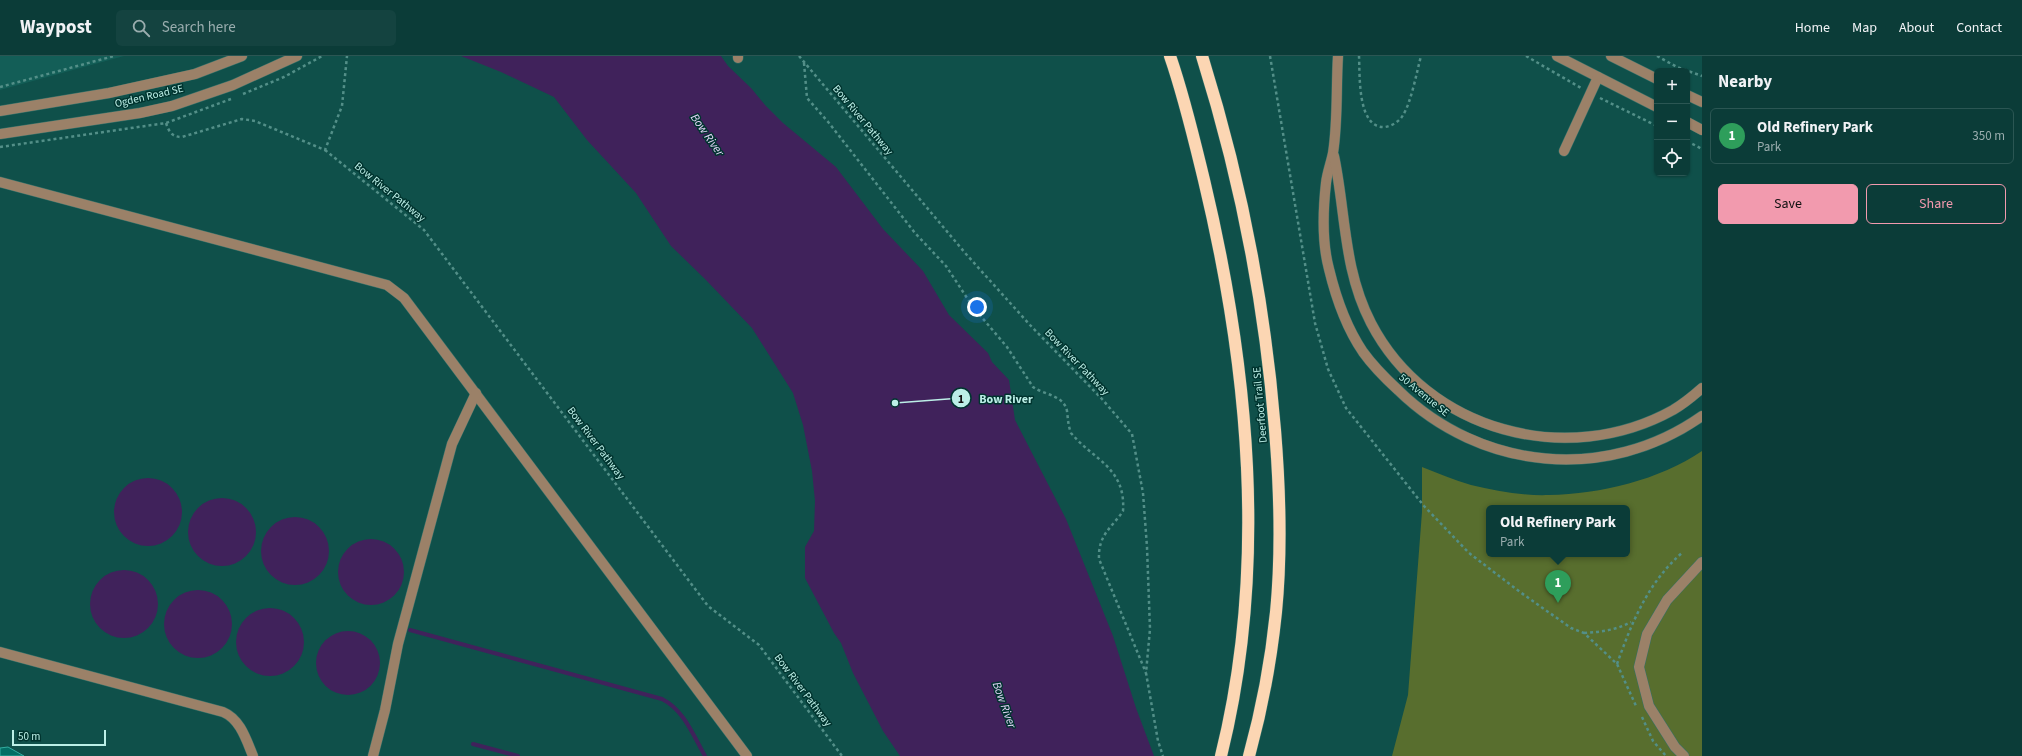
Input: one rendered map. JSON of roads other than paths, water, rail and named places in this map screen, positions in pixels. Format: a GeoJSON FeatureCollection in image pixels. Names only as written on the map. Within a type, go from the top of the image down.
{"type":"FeatureCollection","features":[{"type":"Feature","properties":{"kind":"highway","name":"Deerfoot Trail SE"},"geometry":{"type":"LineString","coordinates":[[1170,56],[1187,114],[1213,217],[1232,318],[1243,404],[1249,519],[1245,610],[1228,728],[1221,756]]}},
{"type":"Feature","properties":{"kind":"highway","name":"Deerfoot Trail SE"},"geometry":{"type":"LineString","coordinates":[[1202,56],[1228,152],[1259,296],[1273,401],[1279,477],[1280,526],[1276,612],[1261,707],[1249,756]]}},
{"type":"Feature","properties":{"kind":"street","name":"Ogden Road SE"},"geometry":{"type":"LineString","coordinates":[[0,111],[109,93],[195,74],[242,56]]}},
{"type":"Feature","properties":{"kind":"street","name":"Ogden Road SE"},"geometry":{"type":"LineString","coordinates":[[0,134],[159,108],[233,85],[297,56]]}},
{"type":"Feature","properties":{"kind":"street","name":"50 Avenue SE"},"geometry":{"type":"LineString","coordinates":[[1338,56],[1333,152],[1326,182],[1324,221],[1328,267],[1338,301],[1348,326],[1363,352],[1378,372],[1430,418],[1460,435],[1494,448],[1528,456],[1561,460],[1597,458],[1632,450],[1680,430],[1702,416]]}},
{"type":"Feature","properties":{"kind":"street"},"geometry":{"type":"LineString","coordinates":[[1557,56],[1654,105]]}},
{"type":"Feature","properties":{"kind":"street"},"geometry":{"type":"LineString","coordinates":[[1611,56],[1654,78]]}},
{"type":"Feature","properties":{"kind":"street"},"geometry":{"type":"LineString","coordinates":[[1564,151],[1598,77]]}},
{"type":"Feature","properties":{"kind":"street"},"geometry":{"type":"LineString","coordinates":[[1690,96],[1702,102]]}},
{"type":"Feature","properties":{"kind":"street","name":"50 Avenue SE"},"geometry":{"type":"LineString","coordinates":[[1333,152],[1338,178],[1348,262],[1360,300],[1371,323],[1384,345],[1408,374],[1427,391],[1459,412],[1480,423],[1515,432],[1544,436],[1580,437],[1626,429],[1650,420],[1674,409],[1702,388]]}},
{"type":"Feature","properties":{"kind":"street"},"geometry":{"type":"LineString","coordinates":[[0,182],[387,285],[404,298],[746,756]]}},
{"type":"Feature","properties":{"kind":"street"},"geometry":{"type":"LineString","coordinates":[[372,756],[385,710],[398,644],[452,444],[476,393]]}},
{"type":"Feature","properties":{"kind":"street"},"geometry":{"type":"LineString","coordinates":[[1684,756],[1675,747],[1649,706],[1639,667],[1647,634],[1667,600],[1702,562]]}},
{"type":"Feature","properties":{"kind":"street"},"geometry":{"type":"LineString","coordinates":[[0,652],[222,712],[233,719],[239,726],[253,756]]}},
{"type":"Feature","properties":{"kind":"water"},"geometry":{"type":"Polygon","coordinates":[[[461,56],[721,56],[728,66],[751,88],[783,123],[836,167],[883,229],[923,271],[949,315],[988,353],[992,362],[1009,380],[1015,420],[1066,519],[1113,636],[1136,708],[1154,756],[900,756],[883,731],[853,673],[841,643],[834,633],[805,578],[805,547],[814,531],[815,501],[812,471],[803,425],[793,393],[752,328],[671,246],[636,193],[587,140],[554,97],[501,72],[461,56]]]}},
{"type":"Feature","properties":{"kind":"water"},"geometry":{"type":"Polygon","coordinates":[[[148,478],[161,481],[172,488],[179,499],[182,512],[179,525],[172,536],[161,543],[148,546],[135,543],[124,536],[117,525],[114,512],[117,499],[124,488],[135,481],[148,478]]]}},
{"type":"Feature","properties":{"kind":"water"},"geometry":{"type":"Polygon","coordinates":[[[222,498],[235,501],[246,508],[253,519],[256,532],[253,545],[246,556],[235,563],[222,566],[209,563],[198,556],[191,545],[188,532],[191,519],[198,508],[209,501],[222,498]]]}},
{"type":"Feature","properties":{"kind":"water"},"geometry":{"type":"Polygon","coordinates":[[[295,517],[308,520],[319,527],[326,538],[329,551],[326,564],[319,575],[308,582],[295,585],[282,582],[271,575],[264,564],[261,551],[264,538],[271,527],[282,520],[295,517]]]}},
{"type":"Feature","properties":{"kind":"water"},"geometry":{"type":"Polygon","coordinates":[[[364,539],[378,539],[390,544],[399,553],[404,565],[402,585],[395,596],[378,605],[364,605],[352,600],[343,591],[338,579],[338,565],[343,553],[352,544],[364,539]]]}},
{"type":"Feature","properties":{"kind":"water"},"geometry":{"type":"Polygon","coordinates":[[[124,570],[137,573],[148,580],[155,591],[158,604],[155,617],[148,628],[137,635],[124,638],[111,635],[100,628],[93,617],[90,604],[93,591],[100,580],[111,573],[124,570]]]}},
{"type":"Feature","properties":{"kind":"water"},"geometry":{"type":"Polygon","coordinates":[[[198,590],[211,593],[222,600],[229,611],[232,624],[229,637],[222,648],[211,655],[198,658],[185,655],[174,648],[167,637],[164,624],[167,611],[174,600],[185,593],[198,590]]]}},
{"type":"Feature","properties":{"kind":"water"},"geometry":{"type":"Polygon","coordinates":[[[270,608],[283,611],[294,618],[301,629],[304,642],[301,655],[294,666],[283,673],[270,676],[257,673],[246,666],[239,655],[236,642],[239,629],[246,618],[257,611],[270,608]]]}},
{"type":"Feature","properties":{"kind":"water"},"geometry":{"type":"Polygon","coordinates":[[[348,631],[360,633],[371,640],[378,651],[380,663],[378,675],[371,686],[360,693],[348,695],[336,693],[325,686],[318,675],[316,663],[318,651],[325,640],[336,633],[348,631]]]}},
{"type":"Feature","properties":{"kind":"waterway"},"geometry":{"type":"LineString","coordinates":[[410,630],[662,699],[670,704],[682,716],[705,756]]}},
{"type":"Feature","properties":{"kind":"waterway"},"geometry":{"type":"LineString","coordinates":[[473,744],[518,756]]}},
{"type":"Feature","properties":{"kind":"place","name":"Bow River"},"geometry":{"type":"Point","coordinates":[895,403]}},
{"type":"Feature","properties":{"kind":"place","name":"Old Refinery Park"},"geometry":{"type":"Point","coordinates":[1558,603]}}]}
